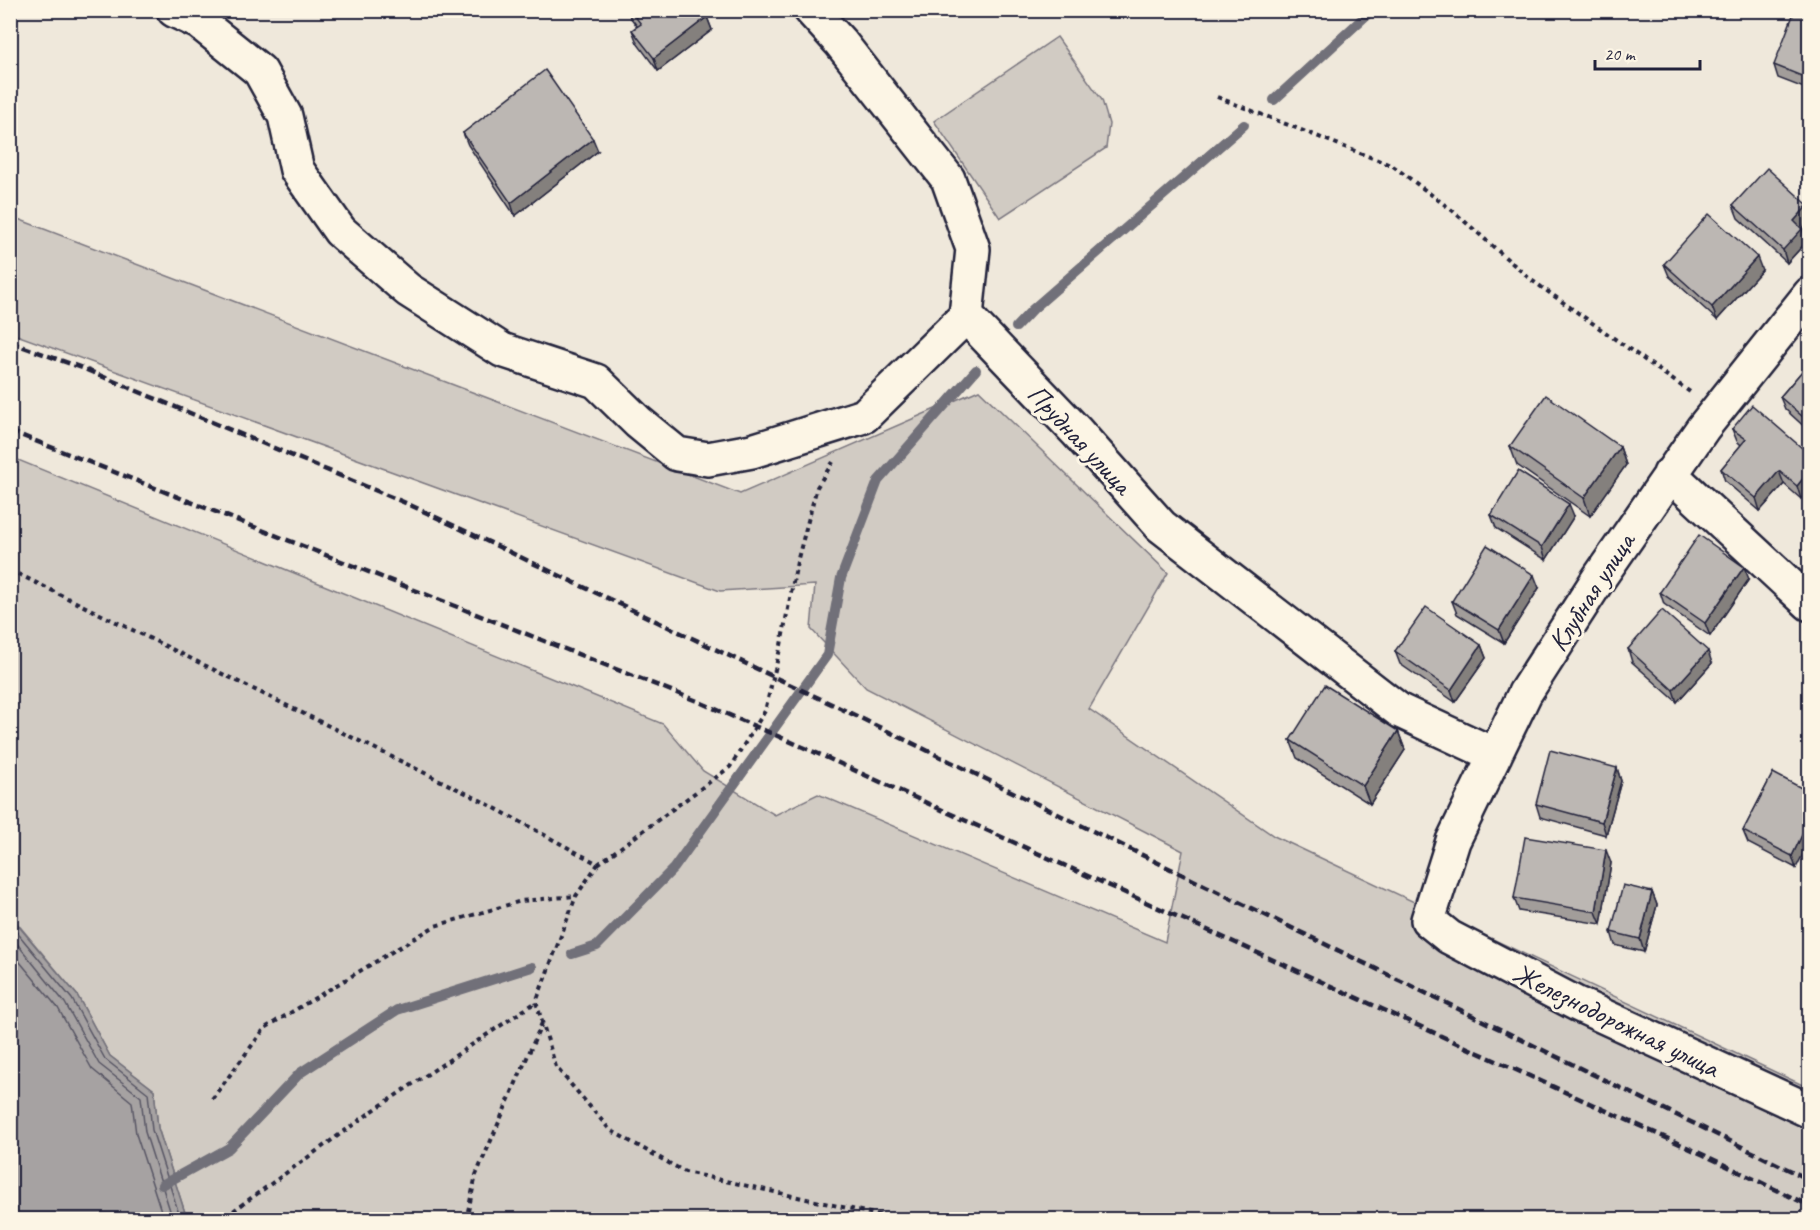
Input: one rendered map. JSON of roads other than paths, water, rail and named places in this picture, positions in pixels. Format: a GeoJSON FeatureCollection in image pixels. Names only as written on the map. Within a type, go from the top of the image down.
{"type":"FeatureCollection","features":[{"type":"Feature","properties":{"kind":"street"},"geometry":{"type":"LineString","coordinates":[[174,10],[199,22],[260,71],[285,116],[297,170],[340,231],[408,290],[502,350],[596,381],[638,422],[677,454],[708,459],[752,451],[864,416],[966,316],[973,249],[948,179],[841,43],[811,10]]}},
{"type":"Feature","properties":{"kind":"street","name":"Клубная улица"},"geometry":{"type":"LineString","coordinates":[[1428,920],[1453,841],[1525,693],[1670,474],[1717,409],[1809,294]]}},
{"type":"Feature","properties":{"kind":"street","name":"Прудная улица"},"geometry":{"type":"LineString","coordinates":[[966,316],[1077,432],[1161,526],[1400,711],[1495,755]]}},
{"type":"Feature","properties":{"kind":"street"},"geometry":{"type":"LineString","coordinates":[[1670,474],[1809,604]]}},
{"type":"Feature","properties":{"kind":"street","name":"Железнодорожная улица"},"geometry":{"type":"LineString","coordinates":[[1428,920],[1449,937],[1577,1004],[1809,1111]]}},
{"type":"Feature","properties":{"kind":"water"},"geometry":{"type":"Polygon","coordinates":[[[10,916],[77,995],[110,1056],[154,1090],[158,1128],[187,1219],[11,1219],[10,916]]]}},
{"type":"Feature","properties":{"kind":"waterway"},"geometry":{"type":"LineString","coordinates":[[1274,100],[1372,10]]}},
{"type":"Feature","properties":{"kind":"waterway"},"geometry":{"type":"LineString","coordinates":[[1016,327],[1033,309],[1244,125]]}},
{"type":"Feature","properties":{"kind":"waterway"},"geometry":{"type":"LineString","coordinates":[[572,954],[597,946],[674,868],[827,655],[841,578],[878,481],[976,370]]}},
{"type":"Feature","properties":{"kind":"waterway"},"geometry":{"type":"LineString","coordinates":[[162,1185],[229,1148],[300,1073],[397,1010],[532,967]]}},
{"type":"Feature","properties":{"kind":"railway"},"geometry":{"type":"LineString","coordinates":[[10,342],[82,368],[408,504],[842,709],[1810,1180]]}},
{"type":"Feature","properties":{"kind":"railway"},"geometry":{"type":"LineString","coordinates":[[10,431],[697,701],[1704,1155],[1810,1206]]}}]}
